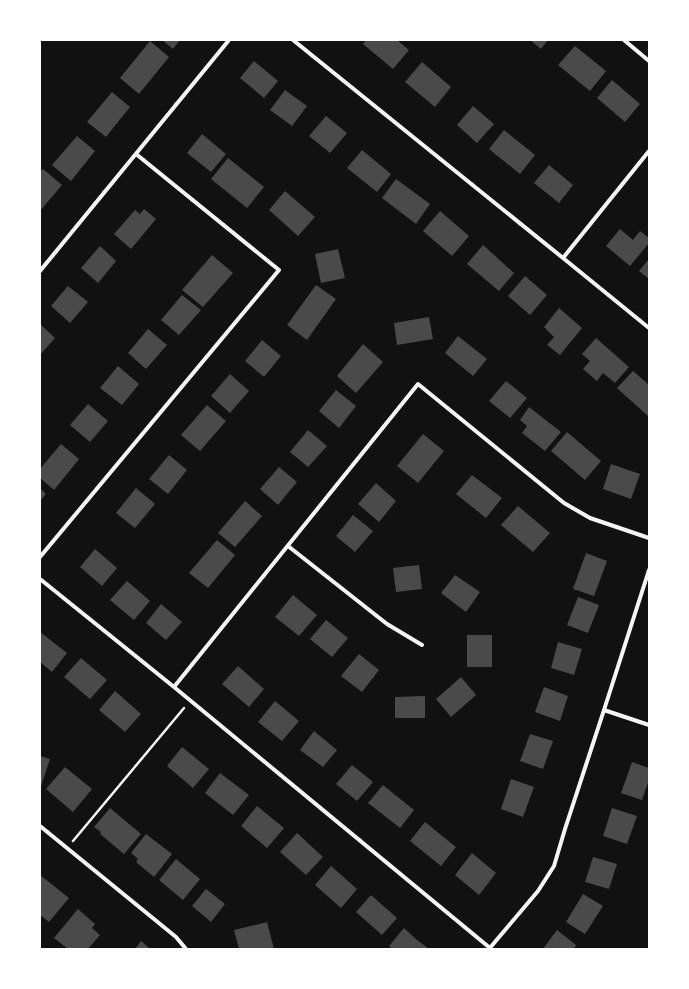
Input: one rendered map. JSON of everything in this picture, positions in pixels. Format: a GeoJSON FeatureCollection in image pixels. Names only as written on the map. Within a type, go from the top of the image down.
{"type":"FeatureCollection","features":[{"type":"Feature","properties":{"kind":"street"},"geometry":{"type":"LineString","coordinates":[[40,271],[229,40]]}},
{"type":"Feature","properties":{"kind":"street"},"geometry":{"type":"LineString","coordinates":[[293,40],[649,328]]}},
{"type":"Feature","properties":{"kind":"street"},"geometry":{"type":"LineString","coordinates":[[624,40],[649,61]]}},
{"type":"Feature","properties":{"kind":"street"},"geometry":{"type":"LineString","coordinates":[[563,258],[649,151]]}},
{"type":"Feature","properties":{"kind":"street"},"geometry":{"type":"LineString","coordinates":[[40,557],[279,270],[136,154]]}},
{"type":"Feature","properties":{"kind":"street"},"geometry":{"type":"LineString","coordinates":[[174,686],[418,384],[564,503],[590,518],[649,538]]}},
{"type":"Feature","properties":{"kind":"street"},"geometry":{"type":"LineString","coordinates":[[288,546],[387,624],[422,645]]}},
{"type":"Feature","properties":{"kind":"street"},"geometry":{"type":"LineString","coordinates":[[40,579],[174,686],[489,948],[538,891],[554,866],[649,570]]}},
{"type":"Feature","properties":{"kind":"street"},"geometry":{"type":"LineString","coordinates":[[604,710],[649,725]]}},
{"type":"Feature","properties":{"kind":"street"},"geometry":{"type":"LineString","coordinates":[[40,826],[176,937],[186,949]]}},
{"type":"Feature","properties":{"kind":"path"},"geometry":{"type":"LineString","coordinates":[[68,848],[190,700]]}},
{"type":"Feature","properties":{"kind":"building"},"geometry":{"type":"Polygon","coordinates":[[[162,40],[180,40],[173,49],[162,40]]]}},
{"type":"Feature","properties":{"kind":"building"},"geometry":{"type":"Polygon","coordinates":[[[366,40],[397,40],[409,50],[393,69],[363,44],[366,40]]]}},
{"type":"Feature","properties":{"kind":"building"},"geometry":{"type":"Polygon","coordinates":[[[530,40],[548,40],[541,49],[530,40]]]}},
{"type":"Feature","properties":{"kind":"building"},"geometry":{"type":"Polygon","coordinates":[[[150,41],[169,57],[139,94],[120,78],[150,41]]]}},
{"type":"Feature","properties":{"kind":"building"},"geometry":{"type":"Polygon","coordinates":[[[575,46],[606,71],[590,91],[558,65],[575,46]]]}},
{"type":"Feature","properties":{"kind":"building"},"geometry":{"type":"Polygon","coordinates":[[[254,61],[278,81],[264,98],[240,78],[254,61]]]}},
{"type":"Feature","properties":{"kind":"building"},"geometry":{"type":"Polygon","coordinates":[[[422,62],[451,87],[435,107],[405,82],[422,62]]]}},
{"type":"Feature","properties":{"kind":"building"},"geometry":{"type":"Polygon","coordinates":[[[612,80],[640,104],[625,122],[597,98],[612,80]]]}},
{"type":"Feature","properties":{"kind":"building"},"geometry":{"type":"Polygon","coordinates":[[[285,90],[307,106],[292,126],[270,110],[285,90]]]}},
{"type":"Feature","properties":{"kind":"building"},"geometry":{"type":"Polygon","coordinates":[[[112,92],[130,107],[106,137],[87,122],[112,92]]]}},
{"type":"Feature","properties":{"kind":"building"},"geometry":{"type":"Polygon","coordinates":[[[473,106],[494,124],[477,143],[457,125],[473,106]]]}},
{"type":"Feature","properties":{"kind":"building"},"geometry":{"type":"Polygon","coordinates":[[[326,116],[347,133],[330,153],[309,136],[326,116]]]}},
{"type":"Feature","properties":{"kind":"building"},"geometry":{"type":"Polygon","coordinates":[[[504,130],[535,155],[520,174],[489,149],[504,130]]]}},
{"type":"Feature","properties":{"kind":"building"},"geometry":{"type":"Polygon","coordinates":[[[202,134],[226,154],[211,172],[187,153],[202,134]]]}},
{"type":"Feature","properties":{"kind":"building"},"geometry":{"type":"Polygon","coordinates":[[[77,136],[95,151],[71,181],[52,165],[77,136]]]}},
{"type":"Feature","properties":{"kind":"building"},"geometry":{"type":"Polygon","coordinates":[[[362,150],[391,174],[377,192],[347,168],[362,150]]]}},
{"type":"Feature","properties":{"kind":"building"},"geometry":{"type":"Polygon","coordinates":[[[228,158],[264,187],[247,208],[211,179],[228,158]]]}},
{"type":"Feature","properties":{"kind":"building"},"geometry":{"type":"Polygon","coordinates":[[[549,165],[573,185],[559,203],[534,183],[549,165]]]}},
{"type":"Feature","properties":{"kind":"building"},"geometry":{"type":"Polygon","coordinates":[[[43,169],[62,185],[40,211],[40,172],[43,169]]]}},
{"type":"Feature","properties":{"kind":"building"},"geometry":{"type":"Polygon","coordinates":[[[396,179],[430,204],[416,224],[382,198],[396,179]]]}},
{"type":"Feature","properties":{"kind":"building"},"geometry":{"type":"Polygon","coordinates":[[[285,191],[315,217],[298,236],[269,210],[285,191]]]}},
{"type":"Feature","properties":{"kind":"building"},"geometry":{"type":"Polygon","coordinates":[[[144,209],[156,219],[131,249],[114,234],[135,210],[140,214],[144,209]]]}},
{"type":"Feature","properties":{"kind":"building"},"geometry":{"type":"Polygon","coordinates":[[[440,211],[469,236],[452,256],[423,231],[440,211]]]}},
{"type":"Feature","properties":{"kind":"building"},"geometry":{"type":"Polygon","coordinates":[[[620,229],[633,240],[640,231],[649,238],[649,243],[630,266],[606,246],[620,229]]]}},
{"type":"Feature","properties":{"kind":"building"},"geometry":{"type":"Polygon","coordinates":[[[483,245],[514,273],[499,291],[467,264],[483,245]]]}},
{"type":"Feature","properties":{"kind":"building"},"geometry":{"type":"Polygon","coordinates":[[[100,246],[116,261],[98,283],[81,268],[100,246]]]}},
{"type":"Feature","properties":{"kind":"building"},"geometry":{"type":"Polygon","coordinates":[[[338,249],[345,278],[321,283],[315,254],[338,249]]]}},
{"type":"Feature","properties":{"kind":"building"},"geometry":{"type":"Polygon","coordinates":[[[212,255],[233,273],[203,307],[182,290],[212,255]]]}},
{"type":"Feature","properties":{"kind":"building"},"geometry":{"type":"Polygon","coordinates":[[[649,259],[649,279],[639,271],[649,259]]]}},
{"type":"Feature","properties":{"kind":"building"},"geometry":{"type":"Polygon","coordinates":[[[525,276],[547,295],[530,315],[508,296],[525,276]]]}},
{"type":"Feature","properties":{"kind":"building"},"geometry":{"type":"Polygon","coordinates":[[[316,285],[336,299],[307,340],[287,325],[316,285]]]}},
{"type":"Feature","properties":{"kind":"building"},"geometry":{"type":"Polygon","coordinates":[[[68,286],[88,302],[70,323],[51,306],[68,286]]]}},
{"type":"Feature","properties":{"kind":"building"},"geometry":{"type":"Polygon","coordinates":[[[182,295],[201,310],[179,335],[161,320],[182,295]]]}},
{"type":"Feature","properties":{"kind":"building"},"geometry":{"type":"Polygon","coordinates":[[[559,308],[582,328],[560,355],[547,345],[554,337],[544,327],[559,308]]]}},
{"type":"Feature","properties":{"kind":"building"},"geometry":{"type":"Polygon","coordinates":[[[429,317],[433,339],[397,345],[394,323],[429,317]]]}},
{"type":"Feature","properties":{"kind":"building"},"geometry":{"type":"Polygon","coordinates":[[[40,324],[55,338],[40,355],[40,324]]]}},
{"type":"Feature","properties":{"kind":"building"},"geometry":{"type":"Polygon","coordinates":[[[148,329],[167,345],[146,369],[128,353],[148,329]]]}},
{"type":"Feature","properties":{"kind":"building"},"geometry":{"type":"Polygon","coordinates":[[[458,336],[487,359],[473,376],[445,353],[458,336]]]}},
{"type":"Feature","properties":{"kind":"building"},"geometry":{"type":"Polygon","coordinates":[[[596,338],[629,367],[615,383],[603,373],[597,381],[583,369],[590,361],[582,354],[596,338]]]}},
{"type":"Feature","properties":{"kind":"building"},"geometry":{"type":"Polygon","coordinates":[[[262,340],[281,356],[264,377],[245,361],[262,340]]]}},
{"type":"Feature","properties":{"kind":"building"},"geometry":{"type":"Polygon","coordinates":[[[363,344],[383,362],[356,393],[337,376],[363,344]]]}},
{"type":"Feature","properties":{"kind":"building"},"geometry":{"type":"Polygon","coordinates":[[[118,366],[139,384],[122,405],[100,388],[118,366]]]}},
{"type":"Feature","properties":{"kind":"building"},"geometry":{"type":"Polygon","coordinates":[[[633,371],[649,385],[649,417],[617,388],[633,371]]]}},
{"type":"Feature","properties":{"kind":"building"},"geometry":{"type":"Polygon","coordinates":[[[230,374],[249,391],[230,413],[211,396],[230,374]]]}},
{"type":"Feature","properties":{"kind":"building"},"geometry":{"type":"Polygon","coordinates":[[[506,381],[527,398],[510,418],[489,401],[506,381]]]}},
{"type":"Feature","properties":{"kind":"building"},"geometry":{"type":"Polygon","coordinates":[[[336,390],[356,406],[339,428],[319,411],[336,390]]]}},
{"type":"Feature","properties":{"kind":"building"},"geometry":{"type":"Polygon","coordinates":[[[88,404],[108,421],[90,442],[70,425],[88,404]]]}},
{"type":"Feature","properties":{"kind":"building"},"geometry":{"type":"Polygon","coordinates":[[[207,405],[226,421],[200,451],[181,435],[207,405]]]}},
{"type":"Feature","properties":{"kind":"building"},"geometry":{"type":"Polygon","coordinates":[[[529,407],[561,432],[545,451],[522,433],[527,426],[520,420],[529,407]]]}},
{"type":"Feature","properties":{"kind":"building"},"geometry":{"type":"Polygon","coordinates":[[[308,430],[327,446],[308,467],[290,452],[308,430]]]}},
{"type":"Feature","properties":{"kind":"building"},"geometry":{"type":"Polygon","coordinates":[[[567,432],[601,461],[585,480],[551,451],[567,432]]]}},
{"type":"Feature","properties":{"kind":"building"},"geometry":{"type":"Polygon","coordinates":[[[423,434],[444,451],[418,483],[397,466],[423,434]]]}},
{"type":"Feature","properties":{"kind":"building"},"geometry":{"type":"Polygon","coordinates":[[[61,444],[79,459],[54,490],[40,478],[40,469],[61,444]]]}},
{"type":"Feature","properties":{"kind":"building"},"geometry":{"type":"Polygon","coordinates":[[[169,455],[187,470],[168,494],[149,479],[169,455]]]}},
{"type":"Feature","properties":{"kind":"building"},"geometry":{"type":"Polygon","coordinates":[[[611,464],[640,474],[631,499],[603,489],[611,464]]]}},
{"type":"Feature","properties":{"kind":"building"},"geometry":{"type":"Polygon","coordinates":[[[279,467],[297,482],[278,505],[260,489],[279,467]]]}},
{"type":"Feature","properties":{"kind":"building"},"geometry":{"type":"Polygon","coordinates":[[[472,475],[502,498],[486,518],[456,494],[472,475]]]}},
{"type":"Feature","properties":{"kind":"building"},"geometry":{"type":"Polygon","coordinates":[[[376,483],[396,501],[379,522],[358,504],[376,483]]]}},
{"type":"Feature","properties":{"kind":"building"},"geometry":{"type":"Polygon","coordinates":[[[40,488],[46,494],[40,501],[40,488]]]}},
{"type":"Feature","properties":{"kind":"building"},"geometry":{"type":"Polygon","coordinates":[[[136,488],[155,504],[135,528],[116,513],[136,488]]]}},
{"type":"Feature","properties":{"kind":"building"},"geometry":{"type":"Polygon","coordinates":[[[245,501],[262,516],[235,547],[218,533],[245,501]]]}},
{"type":"Feature","properties":{"kind":"building"},"geometry":{"type":"Polygon","coordinates":[[[518,506],[550,533],[533,552],[501,525],[518,506]]]}},
{"type":"Feature","properties":{"kind":"building"},"geometry":{"type":"Polygon","coordinates":[[[353,515],[373,531],[355,552],[336,536],[353,515]]]}},
{"type":"Feature","properties":{"kind":"building"},"geometry":{"type":"Polygon","coordinates":[[[217,540],[235,555],[208,588],[189,573],[217,540]]]}},
{"type":"Feature","properties":{"kind":"building"},"geometry":{"type":"Polygon","coordinates":[[[95,549],[117,568],[102,586],[80,567],[95,549]]]}},
{"type":"Feature","properties":{"kind":"building"},"geometry":{"type":"Polygon","coordinates":[[[586,553],[607,561],[594,596],[573,589],[586,553]]]}},
{"type":"Feature","properties":{"kind":"building"},"geometry":{"type":"Polygon","coordinates":[[[419,565],[422,589],[396,592],[393,568],[419,565]]]}},
{"type":"Feature","properties":{"kind":"building"},"geometry":{"type":"Polygon","coordinates":[[[455,575],[480,592],[466,612],[441,593],[455,575]]]}},
{"type":"Feature","properties":{"kind":"building"},"geometry":{"type":"Polygon","coordinates":[[[127,581],[150,601],[134,620],[110,600],[127,581]]]}},
{"type":"Feature","properties":{"kind":"building"},"geometry":{"type":"Polygon","coordinates":[[[293,595],[317,615],[299,636],[275,617],[293,595]]]}},
{"type":"Feature","properties":{"kind":"building"},"geometry":{"type":"Polygon","coordinates":[[[578,597],[599,605],[588,633],[567,625],[578,597]]]}},
{"type":"Feature","properties":{"kind":"building"},"geometry":{"type":"Polygon","coordinates":[[[161,604],[182,622],[166,640],[146,623],[161,604]]]}},
{"type":"Feature","properties":{"kind":"building"},"geometry":{"type":"Polygon","coordinates":[[[326,620],[348,638],[332,657],[310,639],[326,620]]]}},
{"type":"Feature","properties":{"kind":"building"},"geometry":{"type":"Polygon","coordinates":[[[40,632],[67,653],[52,672],[40,662],[40,632]]]}},
{"type":"Feature","properties":{"kind":"building"},"geometry":{"type":"Polygon","coordinates":[[[467,635],[492,635],[492,667],[467,667],[467,635]]]}},
{"type":"Feature","properties":{"kind":"building"},"geometry":{"type":"Polygon","coordinates":[[[558,642],[582,649],[574,675],[551,668],[558,642]]]}},
{"type":"Feature","properties":{"kind":"building"},"geometry":{"type":"Polygon","coordinates":[[[359,654],[379,670],[362,692],[341,676],[359,654]]]}},
{"type":"Feature","properties":{"kind":"building"},"geometry":{"type":"Polygon","coordinates":[[[81,658],[107,680],[90,699],[64,677],[81,658]]]}},
{"type":"Feature","properties":{"kind":"building"},"geometry":{"type":"Polygon","coordinates":[[[238,666],[264,689],[249,707],[222,684],[238,666]]]}},
{"type":"Feature","properties":{"kind":"building"},"geometry":{"type":"Polygon","coordinates":[[[461,677],[476,695],[451,717],[436,699],[461,677]]]}},
{"type":"Feature","properties":{"kind":"building"},"geometry":{"type":"Polygon","coordinates":[[[544,687],[568,696],[560,721],[535,712],[544,687]]]}},
{"type":"Feature","properties":{"kind":"building"},"geometry":{"type":"Polygon","coordinates":[[[115,691],[141,714],[125,732],[99,710],[115,691]]]}},
{"type":"Feature","properties":{"kind":"building"},"geometry":{"type":"Polygon","coordinates":[[[425,696],[425,718],[395,718],[395,697],[425,696]]]}},
{"type":"Feature","properties":{"kind":"building"},"geometry":{"type":"Polygon","coordinates":[[[275,701],[299,721],[282,741],[258,722],[275,701]]]}},
{"type":"Feature","properties":{"kind":"building"},"geometry":{"type":"Polygon","coordinates":[[[314,731],[337,750],[323,767],[300,750],[314,731]]]}},
{"type":"Feature","properties":{"kind":"building"},"geometry":{"type":"Polygon","coordinates":[[[530,734],[553,741],[543,769],[520,761],[530,734]]]}},
{"type":"Feature","properties":{"kind":"building"},"geometry":{"type":"Polygon","coordinates":[[[182,747],[209,769],[193,788],[167,766],[182,747]]]}},
{"type":"Feature","properties":{"kind":"building"},"geometry":{"type":"Polygon","coordinates":[[[40,756],[50,759],[41,786],[40,786],[40,756]]]}},
{"type":"Feature","properties":{"kind":"building"},"geometry":{"type":"Polygon","coordinates":[[[632,762],[649,768],[649,780],[642,800],[621,793],[632,762]]]}},
{"type":"Feature","properties":{"kind":"building"},"geometry":{"type":"Polygon","coordinates":[[[352,765],[373,782],[357,801],[336,784],[352,765]]]}},
{"type":"Feature","properties":{"kind":"building"},"geometry":{"type":"Polygon","coordinates":[[[65,767],[92,789],[73,812],[46,789],[65,767]]]}},
{"type":"Feature","properties":{"kind":"building"},"geometry":{"type":"Polygon","coordinates":[[[220,773],[249,795],[233,815],[205,793],[220,773]]]}},
{"type":"Feature","properties":{"kind":"building"},"geometry":{"type":"Polygon","coordinates":[[[511,779],[534,787],[523,817],[501,809],[511,779]]]}},
{"type":"Feature","properties":{"kind":"building"},"geometry":{"type":"Polygon","coordinates":[[[383,785],[414,810],[400,828],[368,803],[383,785]]]}},
{"type":"Feature","properties":{"kind":"building"},"geometry":{"type":"Polygon","coordinates":[[[257,806],[284,828],[267,848],[241,826],[257,806]]]}},
{"type":"Feature","properties":{"kind":"building"},"geometry":{"type":"Polygon","coordinates":[[[110,808],[141,834],[124,854],[94,827],[110,808]]]}},
{"type":"Feature","properties":{"kind":"building"},"geometry":{"type":"Polygon","coordinates":[[[612,808],[637,816],[627,844],[603,836],[612,808]]]}},
{"type":"Feature","properties":{"kind":"building"},"geometry":{"type":"Polygon","coordinates":[[[425,822],[456,847],[441,866],[410,841],[425,822]]]}},
{"type":"Feature","properties":{"kind":"building"},"geometry":{"type":"Polygon","coordinates":[[[297,833],[323,857],[306,875],[280,852],[297,833]]]}},
{"type":"Feature","properties":{"kind":"building"},"geometry":{"type":"Polygon","coordinates":[[[146,834],[172,854],[154,877],[136,862],[138,859],[131,853],[146,834]]]}},
{"type":"Feature","properties":{"kind":"building"},"geometry":{"type":"Polygon","coordinates":[[[472,853],[496,873],[479,895],[455,875],[472,853]]]}},
{"type":"Feature","properties":{"kind":"building"},"geometry":{"type":"Polygon","coordinates":[[[593,857],[617,864],[609,889],[585,882],[593,857]]]}},
{"type":"Feature","properties":{"kind":"building"},"geometry":{"type":"Polygon","coordinates":[[[176,859],[200,879],[183,900],[159,880],[176,859]]]}},
{"type":"Feature","properties":{"kind":"building"},"geometry":{"type":"Polygon","coordinates":[[[331,866],[357,889],[341,908],[315,885],[331,866]]]}},
{"type":"Feature","properties":{"kind":"building"},"geometry":{"type":"Polygon","coordinates":[[[40,875],[69,898],[49,922],[40,915],[40,875]]]}},
{"type":"Feature","properties":{"kind":"building"},"geometry":{"type":"Polygon","coordinates":[[[206,889],[225,904],[211,922],[192,906],[206,889]]]}},
{"type":"Feature","properties":{"kind":"building"},"geometry":{"type":"Polygon","coordinates":[[[583,894],[603,906],[585,934],[566,922],[583,894]]]}},
{"type":"Feature","properties":{"kind":"building"},"geometry":{"type":"Polygon","coordinates":[[[371,895],[397,918],[382,935],[356,912],[371,895]]]}},
{"type":"Feature","properties":{"kind":"building"},"geometry":{"type":"Polygon","coordinates":[[[78,909],[95,924],[92,928],[100,935],[88,949],[68,949],[54,938],[78,909]]]}},
{"type":"Feature","properties":{"kind":"building"},"geometry":{"type":"Polygon","coordinates":[[[267,922],[274,949],[239,949],[234,930],[267,922]]]}},
{"type":"Feature","properties":{"kind":"building"},"geometry":{"type":"Polygon","coordinates":[[[404,928],[429,949],[392,949],[389,946],[404,928]]]}},
{"type":"Feature","properties":{"kind":"building"},"geometry":{"type":"Polygon","coordinates":[[[557,930],[576,945],[574,949],[543,949],[557,930]]]}},
{"type":"Feature","properties":{"kind":"building"},"geometry":{"type":"Polygon","coordinates":[[[141,941],[150,949],[135,949],[141,941]]]}}]}
